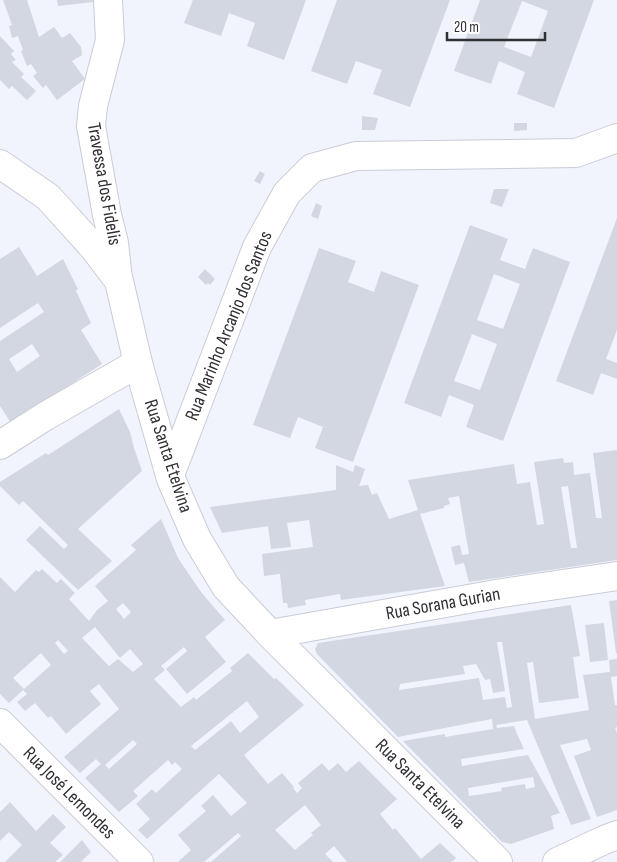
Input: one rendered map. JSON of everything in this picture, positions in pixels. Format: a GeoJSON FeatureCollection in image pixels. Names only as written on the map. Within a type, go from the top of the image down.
{"type":"FeatureCollection","features":[{"type":"Feature","properties":{"kind":"street","name":"Travessa dos Fidelis"},"geometry":{"type":"LineString","coordinates":[[108,0],[110,40],[92,106],[91,126],[106,215],[114,243],[118,280]]}},
{"type":"Feature","properties":{"kind":"street","name":"Rua Marinho Arcanjo dos Santos"},"geometry":{"type":"LineString","coordinates":[[170,475],[257,248],[287,193],[312,168],[356,156],[576,153],[617,138]]}},
{"type":"Feature","properties":{"kind":"street","name":"Rua Santa Etelvina"},"geometry":{"type":"LineString","coordinates":[[0,164],[48,197],[94,248],[118,280],[138,363],[170,475],[197,539],[226,587],[270,634],[498,862]]}},
{"type":"Feature","properties":{"kind":"street"},"geometry":{"type":"LineString","coordinates":[[0,446],[44,417],[138,363]]}},
{"type":"Feature","properties":{"kind":"street","name":"Rua Sorana Gurian"},"geometry":{"type":"LineString","coordinates":[[270,634],[502,593],[617,576]]}},
{"type":"Feature","properties":{"kind":"street","name":"Rua José Lemondes"},"geometry":{"type":"LineString","coordinates":[[0,723],[139,862]]}},
{"type":"Feature","properties":{"kind":"street"},"geometry":{"type":"LineString","coordinates":[[558,862],[617,835]]}},
{"type":"Feature","properties":{"kind":"building"},"geometry":{"type":"Polygon","coordinates":[[[3,0],[27,0],[39,37],[54,27],[62,38],[70,33],[81,47],[82,55],[72,61],[85,79],[57,100],[46,85],[43,88],[33,76],[37,73],[31,64],[27,66],[18,36],[12,38],[9,26],[12,25],[3,0]]]}},
{"type":"Feature","properties":{"kind":"building"},"geometry":{"type":"Polygon","coordinates":[[[57,0],[102,0],[102,1],[58,6],[57,0]]]}},
{"type":"Feature","properties":{"kind":"building"},"geometry":{"type":"Polygon","coordinates":[[[193,0],[306,0],[284,60],[247,46],[255,23],[229,13],[221,36],[184,23],[193,0]]]}},
{"type":"Feature","properties":{"kind":"building"},"geometry":{"type":"Polygon","coordinates":[[[337,0],[450,0],[410,107],[373,94],[382,70],[356,61],[347,84],[311,71],[337,0]]]}},
{"type":"Feature","properties":{"kind":"building"},"geometry":{"type":"Polygon","coordinates":[[[480,0],[594,0],[554,108],[517,94],[525,72],[499,61],[491,84],[454,71],[480,0]],[[522,1],[504,47],[531,57],[548,11],[522,1]]]}},
{"type":"Feature","properties":{"kind":"building"},"geometry":{"type":"Polygon","coordinates":[[[0,36],[14,51],[11,54],[16,60],[12,62],[24,74],[21,77],[36,91],[27,100],[12,86],[9,89],[0,80],[0,36]]]}},
{"type":"Feature","properties":{"kind":"building"},"geometry":{"type":"Polygon","coordinates":[[[362,116],[378,118],[375,130],[362,130],[362,116]]]}},
{"type":"Feature","properties":{"kind":"building"},"geometry":{"type":"Polygon","coordinates":[[[514,123],[527,123],[527,130],[514,131],[514,123]]]}},
{"type":"Feature","properties":{"kind":"building"},"geometry":{"type":"Polygon","coordinates":[[[260,171],[265,174],[260,184],[254,181],[260,171]]]}},
{"type":"Feature","properties":{"kind":"building"},"geometry":{"type":"Polygon","coordinates":[[[494,189],[509,189],[502,207],[490,203],[494,189]]]}},
{"type":"Feature","properties":{"kind":"building"},"geometry":{"type":"Polygon","coordinates":[[[316,203],[322,206],[318,219],[311,216],[316,203]]]}},
{"type":"Feature","properties":{"kind":"building"},"geometry":{"type":"Polygon","coordinates":[[[617,218],[617,330],[606,359],[617,363],[617,379],[601,373],[593,395],[556,381],[617,218]]]}},
{"type":"Feature","properties":{"kind":"building"},"geometry":{"type":"Polygon","coordinates":[[[470,225],[508,239],[500,260],[525,269],[533,248],[570,262],[503,441],[466,427],[474,405],[449,395],[441,417],[404,403],[470,225]],[[494,274],[477,320],[503,329],[520,284],[494,274]],[[472,334],[454,381],[480,390],[497,344],[472,334]]]}},
{"type":"Feature","properties":{"kind":"building"},"geometry":{"type":"Polygon","coordinates":[[[19,247],[37,276],[63,259],[78,289],[76,291],[91,323],[81,330],[102,364],[11,423],[0,406],[0,341],[44,312],[38,303],[0,328],[0,259],[19,247]],[[32,344],[9,359],[17,372],[40,356],[32,344]]]}},
{"type":"Feature","properties":{"kind":"building"},"geometry":{"type":"Polygon","coordinates":[[[319,248],[356,261],[348,282],[374,292],[381,271],[419,285],[353,462],[315,448],[323,427],[298,417],[290,438],[253,425],[319,248]]]}},
{"type":"Feature","properties":{"kind":"building"},"geometry":{"type":"Polygon","coordinates":[[[205,269],[215,279],[210,285],[208,283],[206,285],[198,277],[205,269]]]}},
{"type":"Feature","properties":{"kind":"building"},"geometry":{"type":"Polygon","coordinates":[[[119,409],[130,432],[142,471],[78,529],[112,561],[78,590],[26,540],[40,526],[64,549],[68,545],[23,501],[19,505],[0,486],[0,482],[46,453],[48,455],[119,409]]]}},
{"type":"Feature","properties":{"kind":"building"},"geometry":{"type":"Polygon","coordinates":[[[617,450],[617,560],[469,582],[464,563],[455,565],[451,547],[460,545],[462,555],[469,554],[459,496],[448,498],[450,504],[444,506],[444,508],[420,514],[445,586],[341,600],[340,594],[305,600],[306,605],[288,608],[287,603],[283,603],[280,574],[264,576],[262,554],[313,547],[309,520],[287,523],[291,547],[271,549],[268,526],[222,533],[210,507],[336,490],[336,465],[353,472],[355,465],[365,469],[359,486],[368,485],[372,495],[377,493],[389,519],[418,510],[408,480],[514,464],[517,484],[530,482],[537,525],[544,524],[534,462],[563,458],[564,463],[573,462],[574,475],[590,473],[596,518],[602,518],[593,453],[617,450]],[[568,486],[561,487],[571,548],[577,548],[568,486]]]}},
{"type":"Feature","properties":{"kind":"building"},"geometry":{"type":"Polygon","coordinates":[[[161,519],[178,558],[201,592],[225,620],[205,637],[226,662],[187,694],[166,669],[187,651],[184,647],[161,666],[165,670],[154,679],[181,707],[194,697],[196,700],[232,671],[230,668],[248,653],[304,705],[244,755],[268,784],[282,773],[297,793],[302,788],[298,783],[322,763],[329,771],[338,763],[346,772],[359,761],[397,799],[380,814],[393,830],[395,828],[421,859],[440,843],[456,858],[451,862],[347,862],[334,846],[325,854],[333,862],[211,862],[241,836],[238,833],[204,862],[178,862],[191,850],[178,835],[206,811],[201,806],[213,795],[231,816],[247,803],[219,774],[147,839],[138,830],[150,819],[136,804],[152,789],[156,793],[182,769],[175,762],[172,765],[168,760],[133,791],[138,796],[119,812],[85,778],[101,764],[96,759],[80,773],[64,757],[119,709],[99,684],[90,691],[101,704],[66,734],[51,716],[48,718],[35,703],[25,711],[17,702],[27,694],[23,690],[9,703],[0,694],[0,577],[15,592],[36,570],[39,572],[42,569],[57,583],[61,579],[75,593],[69,599],[89,621],[97,610],[108,601],[95,586],[136,550],[131,545],[161,519]],[[123,603],[116,609],[124,619],[131,612],[123,603]],[[95,627],[82,638],[109,666],[118,659],[133,672],[143,664],[130,649],[120,658],[95,627]],[[58,640],[55,643],[64,654],[68,651],[58,640]],[[41,653],[13,678],[24,689],[51,665],[41,653]],[[247,701],[191,746],[195,750],[231,721],[240,733],[259,717],[247,701]],[[133,740],[105,765],[109,769],[137,744],[133,740]],[[305,805],[275,830],[295,850],[313,835],[311,833],[321,825],[305,805]]]}},
{"type":"Feature","properties":{"kind":"building"},"geometry":{"type":"Polygon","coordinates":[[[617,600],[617,653],[616,653],[609,601],[617,600]]]}},
{"type":"Feature","properties":{"kind":"building"},"geometry":{"type":"Polygon","coordinates":[[[571,605],[580,656],[573,657],[579,698],[539,703],[533,662],[527,663],[535,719],[589,710],[583,675],[610,672],[609,660],[617,659],[617,676],[611,677],[615,705],[617,705],[617,727],[615,728],[617,733],[617,810],[597,817],[574,756],[591,750],[587,739],[560,745],[591,819],[571,825],[527,720],[496,725],[497,728],[514,726],[524,749],[461,759],[462,766],[528,755],[560,813],[551,816],[554,829],[511,844],[502,842],[403,741],[445,734],[445,737],[493,729],[492,719],[398,737],[317,654],[315,649],[318,643],[571,605]],[[497,642],[505,691],[493,693],[490,679],[485,680],[476,664],[463,666],[465,674],[400,684],[399,690],[479,678],[483,700],[505,697],[507,708],[512,707],[502,642],[497,642]],[[533,777],[468,788],[469,796],[502,791],[501,788],[525,784],[526,789],[535,787],[533,777]]]}},
{"type":"Feature","properties":{"kind":"building"},"geometry":{"type":"Polygon","coordinates":[[[604,623],[608,660],[590,662],[585,625],[604,623]]]}},
{"type":"Feature","properties":{"kind":"building"},"geometry":{"type":"Polygon","coordinates":[[[10,802],[36,831],[53,814],[66,827],[50,843],[63,855],[55,862],[5,862],[22,845],[9,832],[0,841],[0,812],[10,802]]]}},
{"type":"Feature","properties":{"kind":"building"},"geometry":{"type":"Polygon","coordinates":[[[82,840],[91,852],[81,862],[60,862],[82,840]]]}}]}
